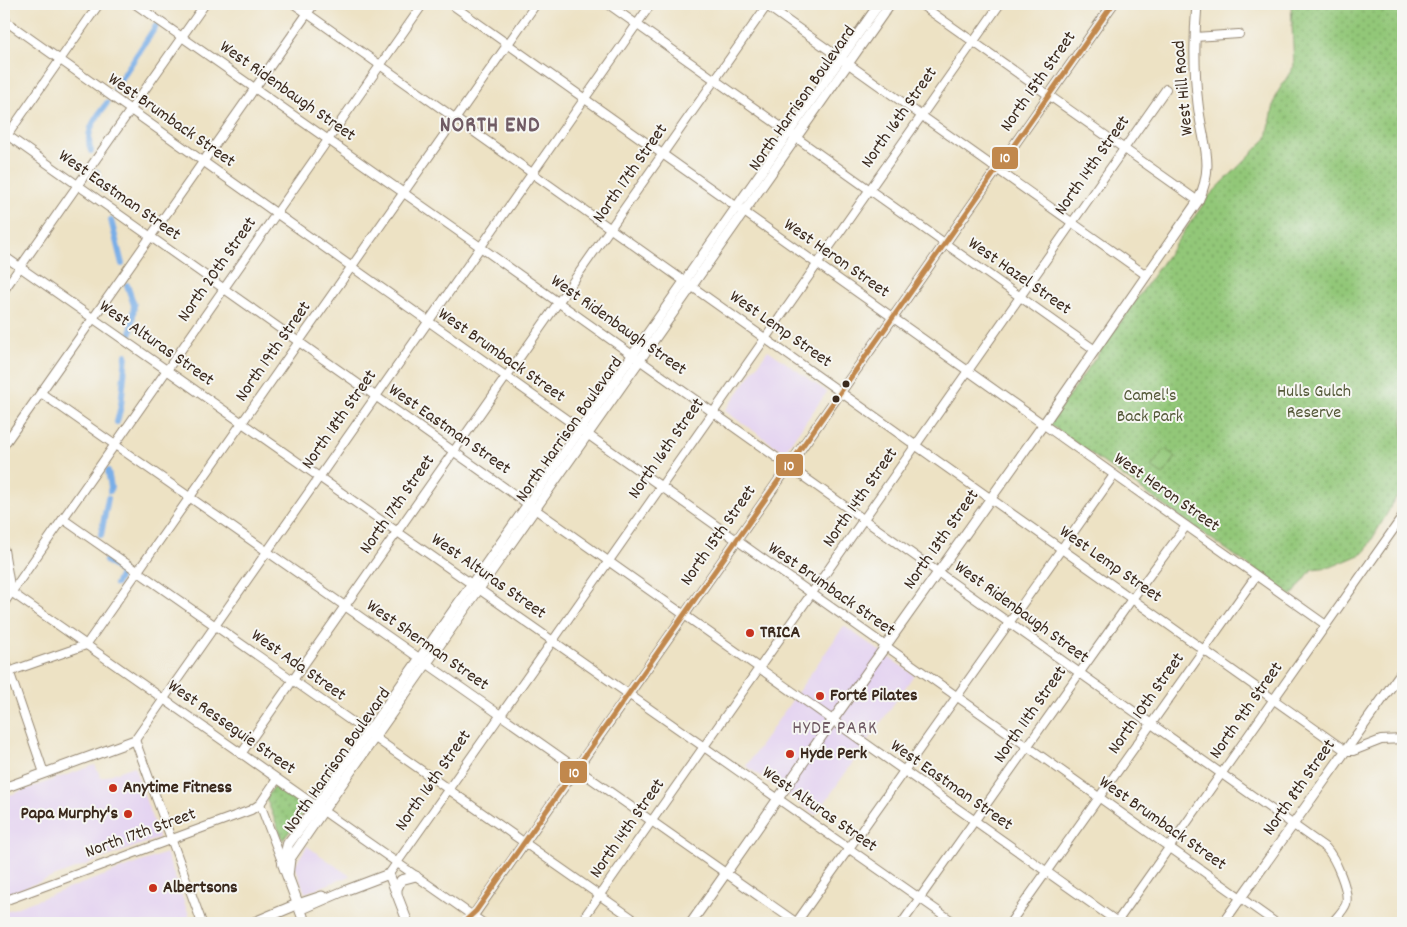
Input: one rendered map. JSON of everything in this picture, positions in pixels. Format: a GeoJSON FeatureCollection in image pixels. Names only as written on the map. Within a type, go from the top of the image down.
{"type":"FeatureCollection","features":[{"type":"Feature","properties":{"kind":"main road","name":"North Harrison Boulevard"},"geometry":{"type":"LineString","coordinates":[[283,864],[288,844],[319,808]]}},
{"type":"Feature","properties":{"kind":"main road"},"geometry":{"type":"LineString","coordinates":[[283,864],[305,923]]}},
{"type":"Feature","properties":{"kind":"main road"},"geometry":{"type":"LineString","coordinates":[[253,923],[281,912],[293,913],[299,907]]}},
{"type":"Feature","properties":{"kind":"street"},"geometry":{"type":"LineString","coordinates":[[5,137],[99,4]]}},
{"type":"Feature","properties":{"kind":"street","name":"West Ridenbaugh Street"},"geometry":{"type":"LineString","coordinates":[[134,4],[481,247],[1326,848],[1335,859],[1345,891],[1346,903],[1332,923]]}},
{"type":"Feature","properties":{"kind":"street"},"geometry":{"type":"LineString","coordinates":[[4,290],[205,4]]}},
{"type":"Feature","properties":{"kind":"street","name":"West Lemp Street"},"geometry":{"type":"LineString","coordinates":[[294,4],[1346,751]]}},
{"type":"Feature","properties":{"kind":"street"},"geometry":{"type":"LineString","coordinates":[[4,445],[314,4]]}},
{"type":"Feature","properties":{"kind":"street","name":"North 20th Street"},"geometry":{"type":"LineString","coordinates":[[4,603],[423,4]]}},
{"type":"Feature","properties":{"kind":"street","name":"West Heron Street"},"geometry":{"type":"LineString","coordinates":[[451,4],[1326,625]]}},
{"type":"Feature","properties":{"kind":"street","name":"North 19th Street"},"geometry":{"type":"LineString","coordinates":[[86,645],[536,4]]}},
{"type":"Feature","properties":{"kind":"street","name":"West Hazel Street"},"geometry":{"type":"LineString","coordinates":[[608,4],[1095,350]]}},
{"type":"Feature","properties":{"kind":"street","name":"North 18th Street"},"geometry":{"type":"LineString","coordinates":[[135,740],[533,174],[584,98],[652,4]]}},
{"type":"Feature","properties":{"kind":"street"},"geometry":{"type":"LineString","coordinates":[[766,4],[1146,275]]}},
{"type":"Feature","properties":{"kind":"street","name":"North 17th Street"},"geometry":{"type":"LineString","coordinates":[[242,754],[766,4]]}},
{"type":"Feature","properties":{"kind":"street","name":"North Harrison Boulevard"},"geometry":{"type":"LineString","coordinates":[[845,61],[879,4]]}},
{"type":"Feature","properties":{"kind":"street","name":"North Harrison Boulevard"},"geometry":{"type":"LineString","coordinates":[[289,879],[290,859],[319,808],[845,61],[890,4]]}},
{"type":"Feature","properties":{"kind":"street"},"geometry":{"type":"LineString","coordinates":[[920,4],[1198,201]]}},
{"type":"Feature","properties":{"kind":"street","name":"North 16th Street"},"geometry":{"type":"LineString","coordinates":[[389,874],[1000,4]]}},
{"type":"Feature","properties":{"kind":"street","name":"North 15th Street"},"geometry":{"type":"LineString","coordinates":[[463,923],[471,920],[1113,4]]}},
{"type":"Feature","properties":{"kind":"street","name":"West Hill Road"},"geometry":{"type":"LineString","coordinates":[[1197,4],[1195,65],[1198,105],[1208,169]]}},
{"type":"Feature","properties":{"kind":"street","name":"West Brumback Street"},"geometry":{"type":"LineString","coordinates":[[4,20],[1276,923]]}},
{"type":"Feature","properties":{"kind":"street"},"geometry":{"type":"LineString","coordinates":[[1195,37],[1239,34]]}},
{"type":"Feature","properties":{"kind":"street","name":"North 14th Street"},"geometry":{"type":"LineString","coordinates":[[580,923],[1166,90]]}},
{"type":"Feature","properties":{"kind":"street","name":"West Eastman Street"},"geometry":{"type":"LineString","coordinates":[[5,137],[78,185],[1118,923]]}},
{"type":"Feature","properties":{"kind":"street","name":"North 13th Street"},"geometry":{"type":"LineString","coordinates":[[691,923],[1198,201],[1205,187],[1208,169]]}},
{"type":"Feature","properties":{"kind":"street","name":"West Alturas Street"},"geometry":{"type":"LineString","coordinates":[[4,256],[955,923]]}},
{"type":"Feature","properties":{"kind":"street","name":"West Sherman Street"},"geometry":{"type":"LineString","coordinates":[[41,393],[796,923]]}},
{"type":"Feature","properties":{"kind":"street"},"geometry":{"type":"LineString","coordinates":[[796,923],[1114,475]]}},
{"type":"Feature","properties":{"kind":"street","name":"North 9th Street"},"geometry":{"type":"LineString","coordinates":[[1118,923],[1403,516]]}},
{"type":"Feature","properties":{"kind":"street","name":"West Ada Street"},"geometry":{"type":"LineString","coordinates":[[63,519],[639,923]]}},
{"type":"Feature","properties":{"kind":"street","name":"North 11th Street"},"geometry":{"type":"LineString","coordinates":[[902,923],[1186,526]]}},
{"type":"Feature","properties":{"kind":"street"},"geometry":{"type":"LineString","coordinates":[[4,550],[11,592]]}},
{"type":"Feature","properties":{"kind":"street","name":"North 10th Street"},"geometry":{"type":"LineString","coordinates":[[1010,923],[1256,576]]}},
{"type":"Feature","properties":{"kind":"street","name":"West Resseguie Street"},"geometry":{"type":"LineString","coordinates":[[11,592],[416,876],[471,920],[483,923]]}},
{"type":"Feature","properties":{"kind":"street"},"geometry":{"type":"LineString","coordinates":[[7,674],[17,668],[86,645]]}},
{"type":"Feature","properties":{"kind":"street"},"geometry":{"type":"LineString","coordinates":[[4,656],[7,674],[44,773]]}},
{"type":"Feature","properties":{"kind":"street","name":"North 8th Street"},"geometry":{"type":"LineString","coordinates":[[1223,923],[1403,670]]}},
{"type":"Feature","properties":{"kind":"street"},"geometry":{"type":"LineString","coordinates":[[1346,751],[1353,751],[1381,740],[1403,739]]}},
{"type":"Feature","properties":{"kind":"street"},"geometry":{"type":"LineString","coordinates":[[4,788],[135,740],[202,923]]}},
{"type":"Feature","properties":{"kind":"street"},"geometry":{"type":"LineString","coordinates":[[276,779],[260,804],[283,864]]}},
{"type":"Feature","properties":{"kind":"street","name":"North 17th Street"},"geometry":{"type":"LineString","coordinates":[[4,901],[251,810],[260,804]]}},
{"type":"Feature","properties":{"kind":"street"},"geometry":{"type":"LineString","coordinates":[[299,907],[389,874],[408,923]]}},
{"type":"Feature","properties":{"kind":"street"},"geometry":{"type":"LineString","coordinates":[[397,894],[397,888],[401,880],[416,876]]}},
{"type":"Feature","properties":{"kind":"shaded area"},"geometry":{"type":"Polygon","coordinates":[[[768,350],[827,392],[784,452],[725,411],[768,350]]]}},
{"type":"Feature","properties":{"kind":"shaded area"},"geometry":{"type":"Polygon","coordinates":[[[844,626],[914,675],[816,815],[746,766],[844,626]]]}},
{"type":"Feature","properties":{"kind":"shaded area"},"geometry":{"type":"Polygon","coordinates":[[[95,765],[101,778],[134,766],[159,838],[4,895],[4,797],[95,765]]]}},
{"type":"Feature","properties":{"kind":"shaded area"},"geometry":{"type":"Polygon","coordinates":[[[307,846],[350,876],[305,893],[295,865],[307,846]]]}},
{"type":"Feature","properties":{"kind":"shaded area"},"geometry":{"type":"Polygon","coordinates":[[[166,853],[192,923],[4,923],[4,912],[166,853]]]}},
{"type":"Feature","properties":{"kind":"green space","name":"Hulls Gulch Reserve"},"geometry":{"type":"Polygon","coordinates":[[[1291,4],[1403,4],[1403,486],[1364,553],[1331,567],[1312,569],[1292,596],[1049,424],[1209,196],[1267,138],[1276,95],[1294,66],[1291,4]]]}},
{"type":"Feature","properties":{"kind":"green space"},"geometry":{"type":"Polygon","coordinates":[[[1165,449],[1176,457],[1163,475],[1151,467],[1165,449]]]}},
{"type":"Feature","properties":{"kind":"green space"},"geometry":{"type":"Polygon","coordinates":[[[279,787],[306,805],[307,808],[283,840],[266,798],[273,788],[279,787]]]}},
{"type":"Feature","properties":{"kind":"waterway"},"geometry":{"type":"LineString","coordinates":[[115,88],[156,26]]}},
{"type":"Feature","properties":{"kind":"waterway"},"geometry":{"type":"LineString","coordinates":[[91,151],[89,144],[90,131],[107,103]]}},
{"type":"Feature","properties":{"kind":"waterway"},"geometry":{"type":"LineString","coordinates":[[97,172],[102,189]]}},
{"type":"Feature","properties":{"kind":"waterway"},"geometry":{"type":"LineString","coordinates":[[111,220],[122,264]]}},
{"type":"Feature","properties":{"kind":"waterway"},"geometry":{"type":"LineString","coordinates":[[127,285],[134,305],[131,333]]}},
{"type":"Feature","properties":{"kind":"waterway"},"geometry":{"type":"LineString","coordinates":[[117,422],[121,406],[126,355]]}},
{"type":"Feature","properties":{"kind":"waterway"},"geometry":{"type":"LineString","coordinates":[[108,471],[110,491]]}},
{"type":"Feature","properties":{"kind":"waterway"},"geometry":{"type":"LineString","coordinates":[[101,535],[108,498]]}},
{"type":"Feature","properties":{"kind":"waterway"},"geometry":{"type":"LineString","coordinates":[[106,561],[120,571],[121,574],[116,584]]}},
{"type":"Feature","properties":{"kind":"transit line","name":"10"},"geometry":{"type":"LineString","coordinates":[[463,923],[476,911],[1113,4]]}},
{"type":"Feature","properties":{"kind":"place","name":"TRICA"},"geometry":{"type":"Point","coordinates":[750,633]}},
{"type":"Feature","properties":{"kind":"place","name":"Forté Pilates"},"geometry":{"type":"Point","coordinates":[820,696]}},
{"type":"Feature","properties":{"kind":"place","name":"Hyde Perk"},"geometry":{"type":"Point","coordinates":[790,754]}},
{"type":"Feature","properties":{"kind":"place","name":"Anytime Fitness"},"geometry":{"type":"Point","coordinates":[113,788]}},
{"type":"Feature","properties":{"kind":"place","name":"Papa Murphy's"},"geometry":{"type":"Point","coordinates":[128,814]}},
{"type":"Feature","properties":{"kind":"place","name":"Albertsons"},"geometry":{"type":"Point","coordinates":[153,888]}},
{"type":"Feature","properties":{"kind":"district","name":"NORTH END"},"geometry":{"type":"Point","coordinates":[490,126]}},
{"type":"Feature","properties":{"kind":"district","name":"HYDE PARK"},"geometry":{"type":"Point","coordinates":[835,729]}},
{"type":"Feature","properties":{"kind":"park label","name":"Camel's Back Park"},"geometry":{"type":"Point","coordinates":[1150,406]}}]}
